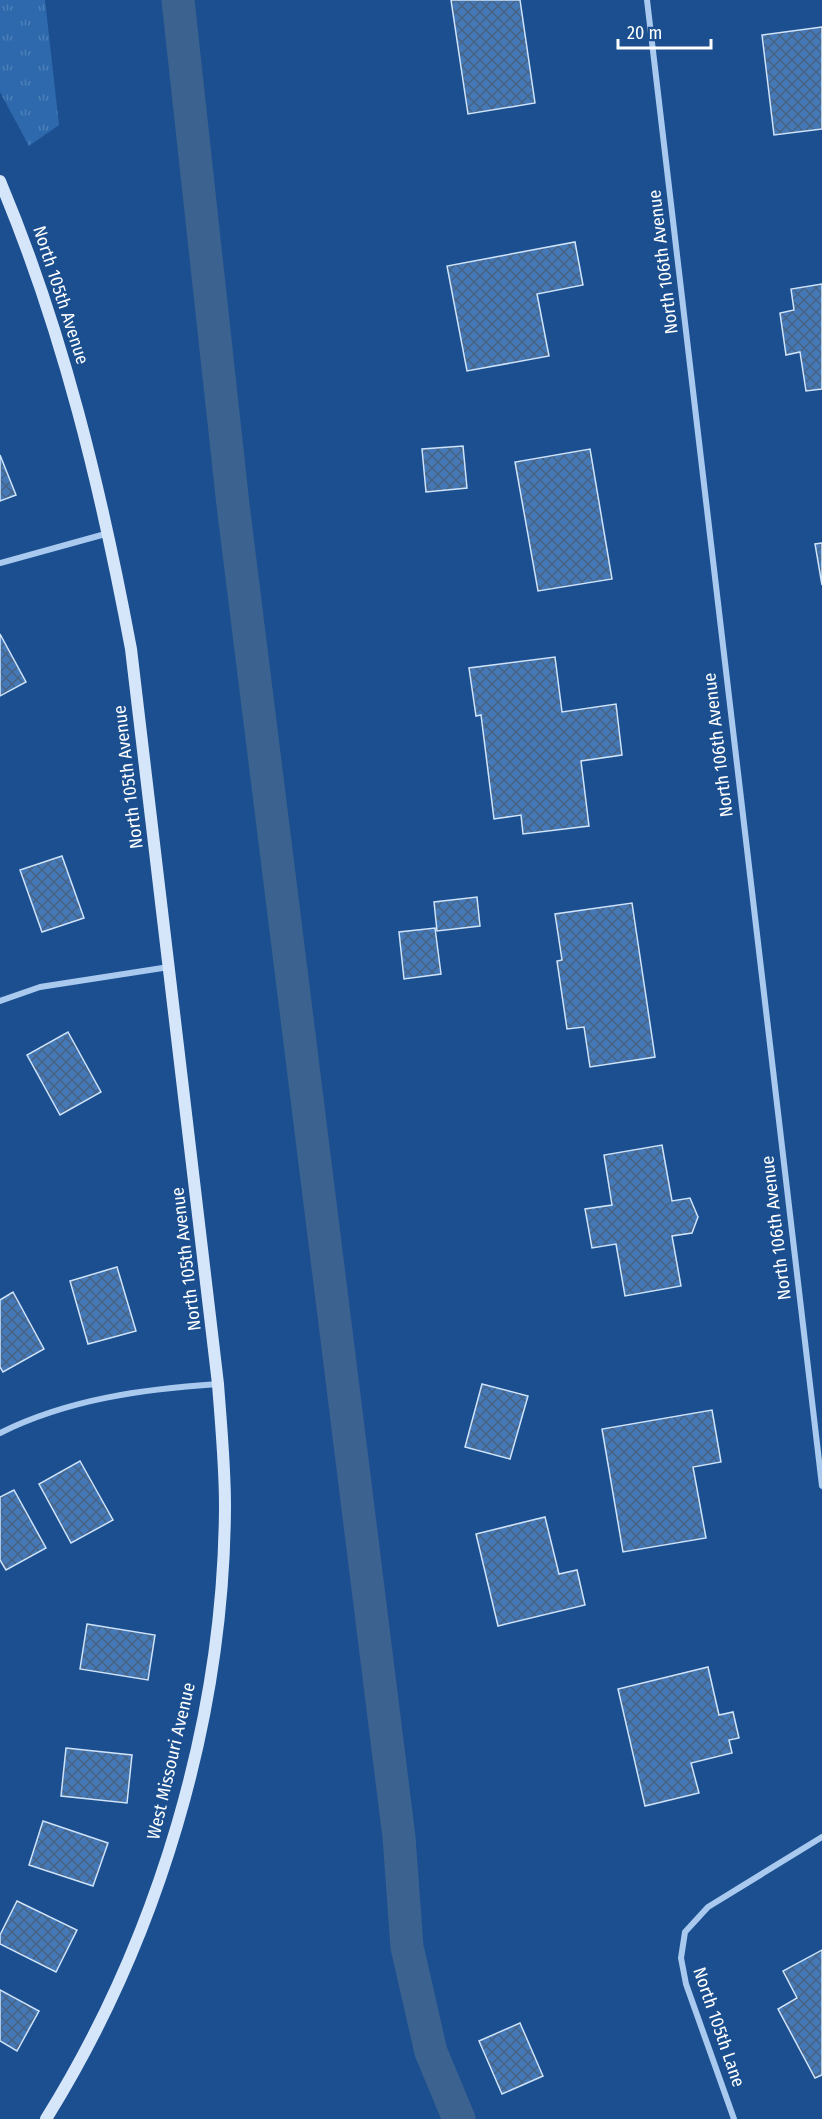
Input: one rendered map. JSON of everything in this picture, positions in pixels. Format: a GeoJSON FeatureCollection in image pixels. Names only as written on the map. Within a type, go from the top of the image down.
{"type":"FeatureCollection","features":[{"type":"Feature","properties":{"kind":"street","name":"North 106th Avenue"},"geometry":{"type":"LineString","coordinates":[[647,0],[822,1486]]}},
{"type":"Feature","properties":{"kind":"street","name":"North 105th Avenue"},"geometry":{"type":"LineString","coordinates":[[0,181],[51,316],[84,430],[109,533],[131,649],[218,1384]]}},
{"type":"Feature","properties":{"kind":"street"},"geometry":{"type":"LineString","coordinates":[[0,563],[109,533]]}},
{"type":"Feature","properties":{"kind":"street"},"geometry":{"type":"LineString","coordinates":[[0,1001],[40,987],[169,968]]}},
{"type":"Feature","properties":{"kind":"street"},"geometry":{"type":"LineString","coordinates":[[0,1433],[61,1408],[97,1399],[176,1387],[218,1384]]}},
{"type":"Feature","properties":{"kind":"street","name":"West Missouri Avenue"},"geometry":{"type":"LineString","coordinates":[[46,2119],[87,2049],[136,1942],[166,1862],[183,1803],[202,1720],[222,1562],[224,1458],[218,1384]]}},
{"type":"Feature","properties":{"kind":"street","name":"North 105th Lane"},"geometry":{"type":"LineString","coordinates":[[734,2119],[686,1984],[681,1958],[685,1932],[708,1907],[822,1837]]}},
{"type":"Feature","properties":{"kind":"green space"},"geometry":{"type":"Polygon","coordinates":[[[0,0],[45,0],[59,125],[29,146],[0,92],[0,0]]]}},
{"type":"Feature","properties":{"kind":"building"},"geometry":{"type":"Polygon","coordinates":[[[451,0],[520,0],[535,103],[468,114],[451,0]]]}},
{"type":"Feature","properties":{"kind":"building"},"geometry":{"type":"Polygon","coordinates":[[[822,27],[822,129],[774,135],[762,35],[822,27]]]}},
{"type":"Feature","properties":{"kind":"building"},"geometry":{"type":"Polygon","coordinates":[[[575,242],[583,285],[537,294],[549,356],[467,371],[447,266],[575,242]]]}},
{"type":"Feature","properties":{"kind":"building"},"geometry":{"type":"Polygon","coordinates":[[[822,284],[822,389],[806,391],[800,352],[786,355],[780,313],[794,310],[791,289],[822,284]]]}},
{"type":"Feature","properties":{"kind":"building"},"geometry":{"type":"Polygon","coordinates":[[[463,446],[467,488],[426,492],[422,449],[463,446]]]}},
{"type":"Feature","properties":{"kind":"building"},"geometry":{"type":"Polygon","coordinates":[[[590,449],[612,579],[538,591],[515,462],[590,449]]]}},
{"type":"Feature","properties":{"kind":"building"},"geometry":{"type":"Polygon","coordinates":[[[0,455],[16,495],[0,501],[0,455]]]}},
{"type":"Feature","properties":{"kind":"building"},"geometry":{"type":"Polygon","coordinates":[[[822,543],[822,585],[815,544],[822,543]]]}},
{"type":"Feature","properties":{"kind":"building"},"geometry":{"type":"Polygon","coordinates":[[[0,634],[26,682],[0,696],[0,634]]]}},
{"type":"Feature","properties":{"kind":"building"},"geometry":{"type":"Polygon","coordinates":[[[555,657],[562,712],[616,704],[622,755],[581,761],[589,826],[523,834],[521,815],[494,819],[481,715],[476,716],[469,668],[555,657]]]}},
{"type":"Feature","properties":{"kind":"building"},"geometry":{"type":"Polygon","coordinates":[[[62,856],[84,918],[42,932],[20,870],[62,856]]]}},
{"type":"Feature","properties":{"kind":"building"},"geometry":{"type":"Polygon","coordinates":[[[477,897],[480,926],[437,931],[434,902],[477,897]]]}},
{"type":"Feature","properties":{"kind":"building"},"geometry":{"type":"Polygon","coordinates":[[[632,903],[655,1057],[590,1067],[584,1027],[567,1029],[557,961],[562,960],[555,914],[632,903]]]}},
{"type":"Feature","properties":{"kind":"building"},"geometry":{"type":"Polygon","coordinates":[[[435,928],[441,974],[404,979],[399,932],[435,928]]]}},
{"type":"Feature","properties":{"kind":"building"},"geometry":{"type":"Polygon","coordinates":[[[68,1032],[101,1092],[60,1115],[27,1055],[68,1032]]]}},
{"type":"Feature","properties":{"kind":"building"},"geometry":{"type":"Polygon","coordinates":[[[662,1145],[672,1201],[690,1198],[698,1217],[692,1233],[672,1236],[681,1286],[625,1296],[616,1244],[592,1248],[585,1209],[612,1205],[604,1155],[662,1145]]]}},
{"type":"Feature","properties":{"kind":"building"},"geometry":{"type":"Polygon","coordinates":[[[117,1267],[136,1331],[88,1344],[70,1281],[117,1267]]]}},
{"type":"Feature","properties":{"kind":"building"},"geometry":{"type":"Polygon","coordinates":[[[13,1292],[44,1349],[3,1372],[0,1367],[0,1300],[13,1292]]]}},
{"type":"Feature","properties":{"kind":"building"},"geometry":{"type":"Polygon","coordinates":[[[482,1384],[528,1396],[510,1459],[465,1447],[482,1384]]]}},
{"type":"Feature","properties":{"kind":"building"},"geometry":{"type":"Polygon","coordinates":[[[712,1410],[721,1462],[693,1467],[706,1538],[623,1552],[602,1429],[712,1410]]]}},
{"type":"Feature","properties":{"kind":"building"},"geometry":{"type":"Polygon","coordinates":[[[80,1461],[113,1520],[71,1543],[39,1484],[80,1461]]]}},
{"type":"Feature","properties":{"kind":"building"},"geometry":{"type":"Polygon","coordinates":[[[14,1490],[46,1548],[6,1570],[0,1560],[0,1497],[14,1490]]]}},
{"type":"Feature","properties":{"kind":"building"},"geometry":{"type":"Polygon","coordinates":[[[545,1517],[559,1574],[577,1570],[585,1605],[498,1626],[476,1534],[545,1517]]]}},
{"type":"Feature","properties":{"kind":"building"},"geometry":{"type":"Polygon","coordinates":[[[87,1624],[155,1635],[148,1680],[80,1669],[87,1624]]]}},
{"type":"Feature","properties":{"kind":"building"},"geometry":{"type":"Polygon","coordinates":[[[708,1667],[719,1715],[733,1712],[739,1738],[729,1740],[732,1753],[691,1763],[699,1793],[645,1806],[618,1689],[708,1667]]]}},
{"type":"Feature","properties":{"kind":"building"},"geometry":{"type":"Polygon","coordinates":[[[66,1748],[132,1755],[127,1803],[61,1796],[66,1748]]]}},
{"type":"Feature","properties":{"kind":"building"},"geometry":{"type":"Polygon","coordinates":[[[43,1821],[108,1843],[93,1886],[29,1865],[43,1821]]]}},
{"type":"Feature","properties":{"kind":"building"},"geometry":{"type":"Polygon","coordinates":[[[17,1901],[77,1930],[56,1972],[0,1944],[0,1935],[17,1901]]]}},
{"type":"Feature","properties":{"kind":"building"},"geometry":{"type":"Polygon","coordinates":[[[822,1950],[822,2075],[815,2078],[778,2009],[797,1998],[783,1971],[822,1950]]]}},
{"type":"Feature","properties":{"kind":"building"},"geometry":{"type":"Polygon","coordinates":[[[0,1990],[39,2011],[17,2051],[0,2041],[0,1990]]]}},
{"type":"Feature","properties":{"kind":"building"},"geometry":{"type":"Polygon","coordinates":[[[520,2023],[543,2076],[502,2094],[479,2041],[520,2023]]]}},
{"type":"Feature","properties":{"kind":"waterway"},"geometry":{"type":"LineString","coordinates":[[178,0],[233,505],[399,1837],[407,1947],[431,2052],[459,2119]]}}]}
